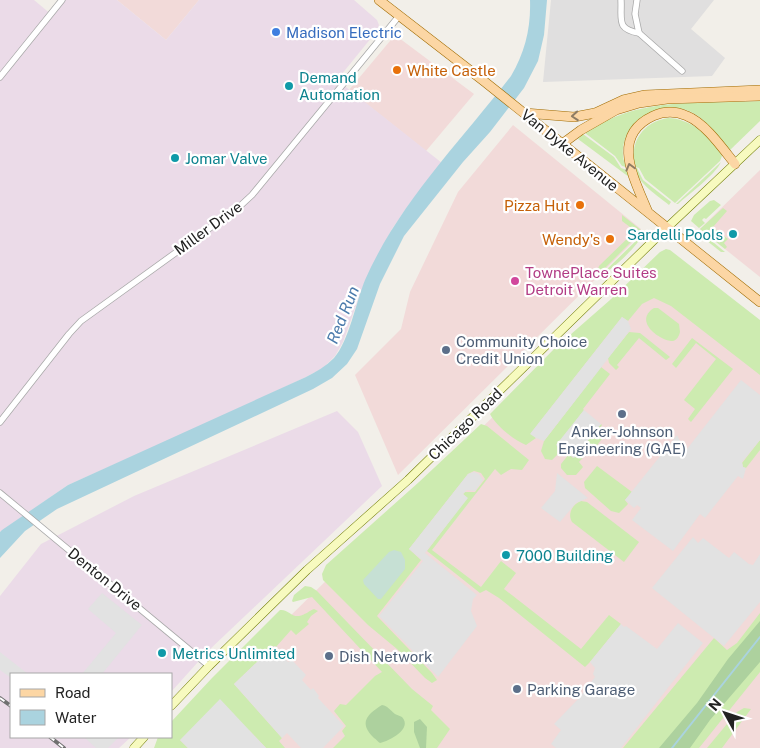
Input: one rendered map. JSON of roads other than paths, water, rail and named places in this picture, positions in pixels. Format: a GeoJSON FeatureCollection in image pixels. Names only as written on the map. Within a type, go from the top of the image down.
{"type":"FeatureCollection","features":[{"type":"Feature","properties":{"kind":"main road","name":"Van Dyke Avenue"},"geometry":{"type":"LineString","coordinates":[[379,0],[525,113],[760,302]]}},
{"type":"Feature","properties":{"kind":"main road"},"geometry":{"type":"LineString","coordinates":[[525,113],[574,117],[594,113],[623,100],[645,95],[760,90]]}},
{"type":"Feature","properties":{"kind":"main road"},"geometry":{"type":"LineString","coordinates":[[562,144],[581,130],[616,110],[639,103],[666,99],[760,96]]}},
{"type":"Feature","properties":{"kind":"main road"},"geometry":{"type":"LineString","coordinates":[[648,212],[632,174],[628,152],[632,136],[637,128],[650,118],[658,114],[674,112],[692,118],[704,128],[735,164]]}},
{"type":"Feature","properties":{"kind":"main road","name":"Chicago Road"},"geometry":{"type":"LineString","coordinates":[[172,705],[307,570],[408,480],[667,227],[760,141]]}},
{"type":"Feature","properties":{"kind":"main road"},"geometry":{"type":"LineString","coordinates":[[134,748],[143,738]]}},
{"type":"Feature","properties":{"kind":"street"},"geometry":{"type":"LineString","coordinates":[[0,77],[62,0]]}},
{"type":"Feature","properties":{"kind":"street"},"geometry":{"type":"LineString","coordinates":[[621,0],[623,26],[626,30],[639,33],[682,71]]}},
{"type":"Feature","properties":{"kind":"street"},"geometry":{"type":"LineString","coordinates":[[637,0],[635,14],[639,33]]}},
{"type":"Feature","properties":{"kind":"street","name":"Miller Drive"},"geometry":{"type":"LineString","coordinates":[[0,422],[81,321],[239,207],[252,194],[399,16]]}},
{"type":"Feature","properties":{"kind":"street","name":"Denton Drive"},"geometry":{"type":"LineString","coordinates":[[0,493],[209,666]]}},
{"type":"Feature","properties":{"kind":"water","name":"Red Run"},"geometry":{"type":"Polygon","coordinates":[[[530,0],[547,0],[544,35],[538,61],[524,88],[404,236],[380,284],[357,349],[347,364],[332,378],[313,389],[57,509],[25,531],[0,558],[0,532],[68,485],[306,377],[321,369],[334,358],[348,332],[365,280],[395,225],[432,174],[511,76],[526,40],[530,0]]]}},
{"type":"Feature","properties":{"kind":"waterway"},"geometry":{"type":"LineString","coordinates":[[672,748],[760,637]]}},
{"type":"Feature","properties":{"kind":"railway"},"geometry":{"type":"LineString","coordinates":[[0,698],[10,705]]}},
{"type":"Feature","properties":{"kind":"railway"},"geometry":{"type":"LineString","coordinates":[[51,738],[64,748]]}},
{"type":"Feature","properties":{"kind":"place","name":"Madison Electric"},"geometry":{"type":"Point","coordinates":[276,32]}},
{"type":"Feature","properties":{"kind":"place","name":"White Castle"},"geometry":{"type":"Point","coordinates":[397,70]}},
{"type":"Feature","properties":{"kind":"place","name":"Demand Automation"},"geometry":{"type":"Point","coordinates":[289,86]}},
{"type":"Feature","properties":{"kind":"place","name":"Jomar Valve"},"geometry":{"type":"Point","coordinates":[175,158]}},
{"type":"Feature","properties":{"kind":"place","name":"Pizza Hut"},"geometry":{"type":"Point","coordinates":[580,205]}},
{"type":"Feature","properties":{"kind":"place","name":"Sardelli Pools"},"geometry":{"type":"Point","coordinates":[733,234]}},
{"type":"Feature","properties":{"kind":"place","name":"Wendy's"},"geometry":{"type":"Point","coordinates":[610,239]}},
{"type":"Feature","properties":{"kind":"place","name":"TownePlace Suites Detroit Warren"},"geometry":{"type":"Point","coordinates":[515,281]}},
{"type":"Feature","properties":{"kind":"place","name":"Community Choice Credit Union"},"geometry":{"type":"Point","coordinates":[446,350]}},
{"type":"Feature","properties":{"kind":"place","name":"Anker-Johnson Engineering (GAE)"},"geometry":{"type":"Point","coordinates":[622,414]}},
{"type":"Feature","properties":{"kind":"place","name":"7000 Building"},"geometry":{"type":"Point","coordinates":[506,555]}},
{"type":"Feature","properties":{"kind":"place","name":"Metrics Unlimited"},"geometry":{"type":"Point","coordinates":[162,653]}},
{"type":"Feature","properties":{"kind":"place","name":"Dish Network"},"geometry":{"type":"Point","coordinates":[329,656]}},
{"type":"Feature","properties":{"kind":"place","name":"Parking Garage"},"geometry":{"type":"Point","coordinates":[517,689]}}]}
